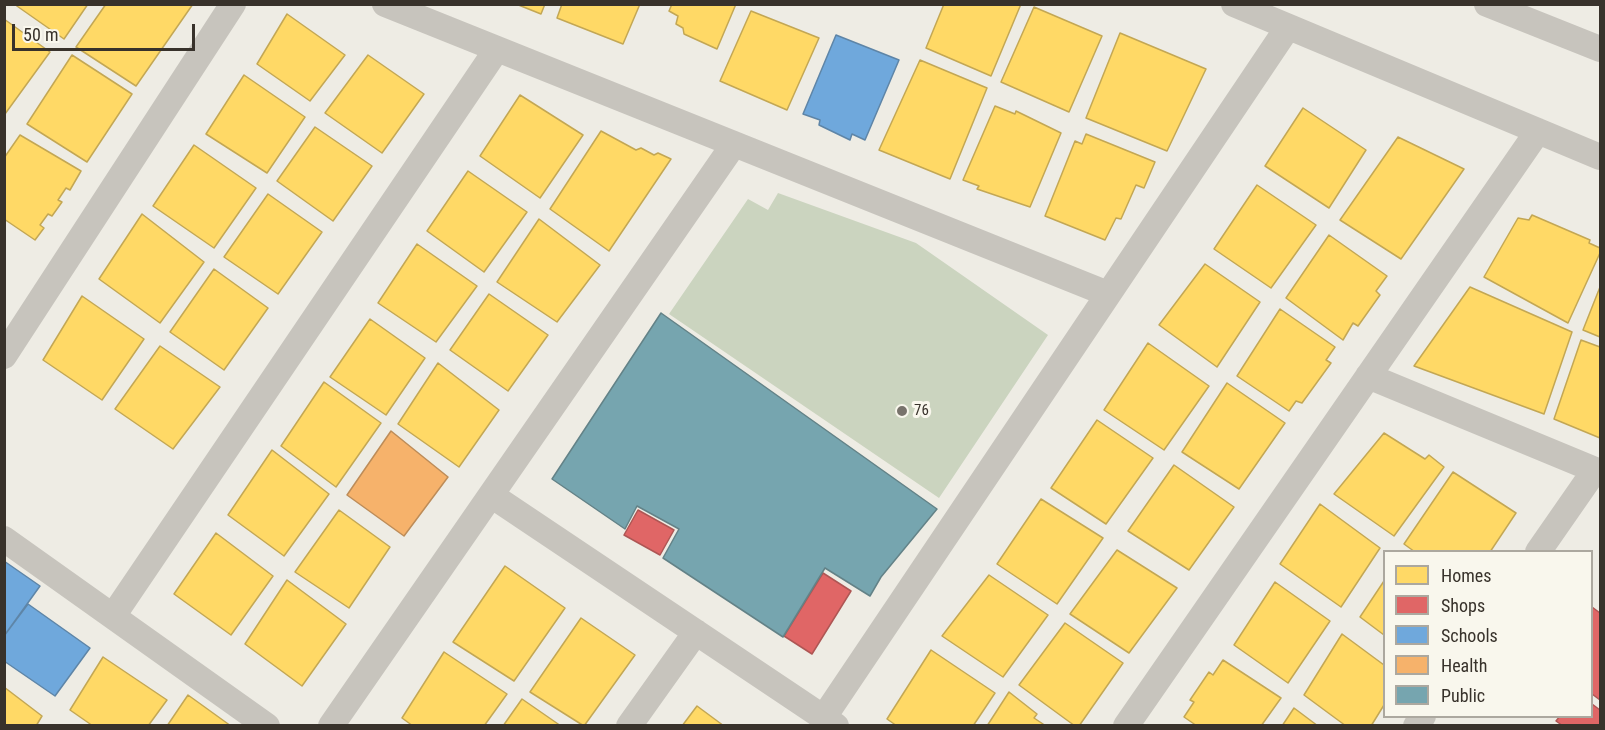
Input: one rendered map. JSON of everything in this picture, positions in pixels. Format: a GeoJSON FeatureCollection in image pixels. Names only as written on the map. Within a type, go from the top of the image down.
{"type":"FeatureCollection","features":[{"type":"Feature","properties":{"kind":"street"},"geometry":{"type":"LineString","coordinates":[[4,356],[233,4]]}},
{"type":"Feature","properties":{"kind":"street"},"geometry":{"type":"LineString","coordinates":[[385,4],[1108,294]]}},
{"type":"Feature","properties":{"kind":"street"},"geometry":{"type":"LineString","coordinates":[[1233,4],[1600,157]]}},
{"type":"Feature","properties":{"kind":"street"},"geometry":{"type":"LineString","coordinates":[[1487,4],[1600,49]]}},
{"type":"Feature","properties":{"kind":"street"},"geometry":{"type":"LineString","coordinates":[[491,495],[830,722],[1108,294],[1288,27]]}},
{"type":"Feature","properties":{"kind":"street"},"geometry":{"type":"LineString","coordinates":[[113,616],[497,49]]}},
{"type":"Feature","properties":{"kind":"street"},"geometry":{"type":"LineString","coordinates":[[1126,726],[1538,131]]}},
{"type":"Feature","properties":{"kind":"street"},"geometry":{"type":"LineString","coordinates":[[331,726],[734,144]]}},
{"type":"Feature","properties":{"kind":"street"},"geometry":{"type":"LineString","coordinates":[[1368,376],[1598,471],[1539,550]]}},
{"type":"Feature","properties":{"kind":"street"},"geometry":{"type":"LineString","coordinates":[[4,539],[267,726]]}},
{"type":"Feature","properties":{"kind":"street"},"geometry":{"type":"LineString","coordinates":[[629,726],[696,632]]}},
{"type":"Feature","properties":{"kind":"green space","name":"76"},"geometry":{"type":"Polygon","coordinates":[[[778,193],[916,243],[1048,335],[939,498],[669,314],[748,199],[768,210],[778,193]]]}},
{"type":"Feature","properties":{"kind":"building: Homes"},"geometry":{"type":"Polygon","coordinates":[[[14,4],[88,4],[64,39],[14,4]]]}},
{"type":"Feature","properties":{"kind":"building: Homes"},"geometry":{"type":"Polygon","coordinates":[[[106,4],[193,4],[136,86],[76,47],[106,4]]]}},
{"type":"Feature","properties":{"kind":"building: Homes"},"geometry":{"type":"Polygon","coordinates":[[[516,4],[545,4],[541,14],[516,4]]]}},
{"type":"Feature","properties":{"kind":"building: Homes"},"geometry":{"type":"Polygon","coordinates":[[[562,4],[640,4],[623,44],[557,18],[562,4]]]}},
{"type":"Feature","properties":{"kind":"building: Homes"},"geometry":{"type":"Polygon","coordinates":[[[672,4],[736,4],[717,49],[684,34],[683,28],[676,24],[678,16],[669,11],[672,4]]]}},
{"type":"Feature","properties":{"kind":"building: Homes"},"geometry":{"type":"Polygon","coordinates":[[[944,4],[1021,4],[991,76],[926,48],[944,4]]]}},
{"type":"Feature","properties":{"kind":"building: Homes"},"geometry":{"type":"Polygon","coordinates":[[[1034,7],[1102,36],[1069,112],[1001,82],[1034,7]]]}},
{"type":"Feature","properties":{"kind":"building: Homes"},"geometry":{"type":"Polygon","coordinates":[[[751,11],[819,38],[787,110],[720,81],[751,11]]]}},
{"type":"Feature","properties":{"kind":"building: Homes"},"geometry":{"type":"Polygon","coordinates":[[[287,14],[345,55],[310,101],[257,64],[287,14]]]}},
{"type":"Feature","properties":{"kind":"building: Homes"},"geometry":{"type":"Polygon","coordinates":[[[4,19],[50,52],[5,114],[4,114],[4,19]]]}},
{"type":"Feature","properties":{"kind":"building: Homes"},"geometry":{"type":"Polygon","coordinates":[[[1120,33],[1206,69],[1167,151],[1086,118],[1120,33]]]}},
{"type":"Feature","properties":{"kind":"building: Homes"},"geometry":{"type":"Polygon","coordinates":[[[72,55],[132,94],[87,162],[27,124],[72,55]]]}},
{"type":"Feature","properties":{"kind":"building: Homes"},"geometry":{"type":"Polygon","coordinates":[[[368,55],[424,94],[382,153],[325,113],[368,55]]]}},
{"type":"Feature","properties":{"kind":"building: Homes"},"geometry":{"type":"Polygon","coordinates":[[[920,60],[987,88],[950,179],[879,150],[920,60]]]}},
{"type":"Feature","properties":{"kind":"building: Homes"},"geometry":{"type":"Polygon","coordinates":[[[244,75],[305,117],[267,173],[206,134],[244,75]]]}},
{"type":"Feature","properties":{"kind":"building: Homes"},"geometry":{"type":"Polygon","coordinates":[[[520,95],[583,135],[540,198],[480,156],[520,95]]]}},
{"type":"Feature","properties":{"kind":"building: Homes"},"geometry":{"type":"Polygon","coordinates":[[[995,106],[1015,114],[1016,111],[1061,133],[1030,207],[977,189],[979,186],[963,180],[995,106]]]}},
{"type":"Feature","properties":{"kind":"building: Homes"},"geometry":{"type":"Polygon","coordinates":[[[1303,108],[1366,150],[1329,208],[1265,166],[1303,108]]]}},
{"type":"Feature","properties":{"kind":"building: Homes"},"geometry":{"type":"Polygon","coordinates":[[[315,127],[372,166],[333,221],[277,181],[315,127]]]}},
{"type":"Feature","properties":{"kind":"building: Homes"},"geometry":{"type":"Polygon","coordinates":[[[601,131],[636,150],[641,148],[654,155],[658,153],[671,159],[609,251],[550,209],[601,131]]]}},
{"type":"Feature","properties":{"kind":"building: Homes"},"geometry":{"type":"Polygon","coordinates":[[[1086,134],[1155,162],[1144,188],[1136,185],[1121,219],[1116,218],[1105,240],[1045,216],[1075,141],[1082,144],[1086,134]]]}},
{"type":"Feature","properties":{"kind":"building: Homes"},"geometry":{"type":"Polygon","coordinates":[[[20,135],[81,171],[70,190],[66,188],[58,200],[62,202],[52,216],[48,214],[40,225],[44,228],[35,240],[4,219],[4,158],[20,135]]]}},
{"type":"Feature","properties":{"kind":"building: Homes"},"geometry":{"type":"Polygon","coordinates":[[[1398,137],[1464,169],[1401,259],[1340,220],[1398,137]]]}},
{"type":"Feature","properties":{"kind":"building: Homes"},"geometry":{"type":"Polygon","coordinates":[[[194,145],[256,188],[214,248],[153,206],[194,145]]]}},
{"type":"Feature","properties":{"kind":"building: Homes"},"geometry":{"type":"Polygon","coordinates":[[[468,171],[527,212],[484,272],[427,231],[468,171]]]}},
{"type":"Feature","properties":{"kind":"building: Homes"},"geometry":{"type":"Polygon","coordinates":[[[1257,185],[1316,225],[1271,288],[1214,249],[1257,185]]]}},
{"type":"Feature","properties":{"kind":"building: Homes"},"geometry":{"type":"Polygon","coordinates":[[[268,194],[322,232],[278,294],[224,257],[268,194]]]}},
{"type":"Feature","properties":{"kind":"building: Homes"},"geometry":{"type":"Polygon","coordinates":[[[142,214],[204,262],[160,323],[99,279],[142,214]]]}},
{"type":"Feature","properties":{"kind":"building: Homes"},"geometry":{"type":"Polygon","coordinates":[[[1532,215],[1590,240],[1589,243],[1600,248],[1600,253],[1568,323],[1484,277],[1518,218],[1529,220],[1532,215]]]}},
{"type":"Feature","properties":{"kind":"building: Homes"},"geometry":{"type":"Polygon","coordinates":[[[539,219],[600,265],[557,322],[497,282],[539,219]]]}},
{"type":"Feature","properties":{"kind":"building: Homes"},"geometry":{"type":"Polygon","coordinates":[[[1329,235],[1387,276],[1376,291],[1380,295],[1358,326],[1353,323],[1343,340],[1286,298],[1329,235]]]}},
{"type":"Feature","properties":{"kind":"building: Homes"},"geometry":{"type":"Polygon","coordinates":[[[417,244],[477,286],[436,342],[378,303],[417,244]]]}},
{"type":"Feature","properties":{"kind":"building: Homes"},"geometry":{"type":"Polygon","coordinates":[[[1205,264],[1260,302],[1217,367],[1159,325],[1205,264]]]}},
{"type":"Feature","properties":{"kind":"building: Homes"},"geometry":{"type":"Polygon","coordinates":[[[214,269],[268,308],[224,370],[170,332],[214,269]]]}},
{"type":"Feature","properties":{"kind":"building: Homes"},"geometry":{"type":"Polygon","coordinates":[[[1470,287],[1572,332],[1544,414],[1414,366],[1470,287]]]}},
{"type":"Feature","properties":{"kind":"building: Homes"},"geometry":{"type":"Polygon","coordinates":[[[1600,287],[1600,337],[1583,330],[1600,287]]]}},
{"type":"Feature","properties":{"kind":"building: Homes"},"geometry":{"type":"Polygon","coordinates":[[[489,294],[548,335],[508,391],[450,350],[489,294]]]}},
{"type":"Feature","properties":{"kind":"building: Homes"},"geometry":{"type":"Polygon","coordinates":[[[82,296],[144,339],[102,400],[43,360],[82,296]]]}},
{"type":"Feature","properties":{"kind":"building: Homes"},"geometry":{"type":"Polygon","coordinates":[[[1280,309],[1335,347],[1326,360],[1331,363],[1302,403],[1296,401],[1289,411],[1237,376],[1280,309]]]}},
{"type":"Feature","properties":{"kind":"building: Homes"},"geometry":{"type":"Polygon","coordinates":[[[370,319],[425,358],[386,415],[330,377],[370,319]]]}},
{"type":"Feature","properties":{"kind":"building: Homes"},"geometry":{"type":"Polygon","coordinates":[[[1581,340],[1600,347],[1600,438],[1554,419],[1581,340]]]}},
{"type":"Feature","properties":{"kind":"building: Homes"},"geometry":{"type":"Polygon","coordinates":[[[1148,343],[1209,386],[1164,450],[1104,410],[1148,343]]]}},
{"type":"Feature","properties":{"kind":"building: Homes"},"geometry":{"type":"Polygon","coordinates":[[[160,346],[220,387],[173,449],[115,409],[160,346]]]}},
{"type":"Feature","properties":{"kind":"building: Homes"},"geometry":{"type":"Polygon","coordinates":[[[438,363],[499,410],[459,467],[398,424],[438,363]]]}},
{"type":"Feature","properties":{"kind":"building: Homes"},"geometry":{"type":"Polygon","coordinates":[[[324,382],[381,423],[336,487],[281,446],[324,382]]]}},
{"type":"Feature","properties":{"kind":"building: Homes"},"geometry":{"type":"Polygon","coordinates":[[[1227,383],[1285,423],[1239,489],[1182,452],[1227,383]]]}},
{"type":"Feature","properties":{"kind":"building: Homes"},"geometry":{"type":"Polygon","coordinates":[[[1097,420],[1153,458],[1106,524],[1051,488],[1097,420]]]}},
{"type":"Feature","properties":{"kind":"building: Homes"},"geometry":{"type":"Polygon","coordinates":[[[1384,433],[1425,459],[1429,455],[1444,467],[1394,536],[1334,494],[1384,433]]]}},
{"type":"Feature","properties":{"kind":"building: Homes"},"geometry":{"type":"Polygon","coordinates":[[[272,450],[329,494],[284,556],[228,515],[272,450]]]}},
{"type":"Feature","properties":{"kind":"building: Homes"},"geometry":{"type":"Polygon","coordinates":[[[1174,465],[1234,507],[1189,570],[1128,531],[1174,465]]]}},
{"type":"Feature","properties":{"kind":"building: Homes"},"geometry":{"type":"Polygon","coordinates":[[[1453,472],[1516,513],[1491,550],[1412,550],[1404,544],[1453,472]]]}},
{"type":"Feature","properties":{"kind":"building: Homes"},"geometry":{"type":"Polygon","coordinates":[[[1041,499],[1103,538],[1057,604],[997,564],[1041,499]]]}},
{"type":"Feature","properties":{"kind":"building: Homes"},"geometry":{"type":"Polygon","coordinates":[[[1320,504],[1380,548],[1341,607],[1280,564],[1320,504]]]}},
{"type":"Feature","properties":{"kind":"building: Homes"},"geometry":{"type":"Polygon","coordinates":[[[339,510],[390,547],[349,608],[295,572],[339,510]]]}},
{"type":"Feature","properties":{"kind":"building: Homes"},"geometry":{"type":"Polygon","coordinates":[[[216,533],[273,576],[231,635],[174,594],[216,533]]]}},
{"type":"Feature","properties":{"kind":"building: Homes"},"geometry":{"type":"Polygon","coordinates":[[[1117,550],[1177,588],[1129,653],[1070,614],[1117,550]]]}},
{"type":"Feature","properties":{"kind":"building: Homes"},"geometry":{"type":"Polygon","coordinates":[[[505,566],[565,608],[514,681],[453,642],[505,566]]]}},
{"type":"Feature","properties":{"kind":"building: Homes"},"geometry":{"type":"Polygon","coordinates":[[[989,575],[1048,615],[1003,677],[942,636],[989,575]]]}},
{"type":"Feature","properties":{"kind":"building: Homes"},"geometry":{"type":"Polygon","coordinates":[[[287,580],[346,624],[302,686],[245,644],[287,580]]]}},
{"type":"Feature","properties":{"kind":"building: Homes"},"geometry":{"type":"Polygon","coordinates":[[[1275,582],[1330,621],[1288,683],[1234,645],[1275,582]]]}},
{"type":"Feature","properties":{"kind":"building: Homes"},"geometry":{"type":"Polygon","coordinates":[[[1383,582],[1383,634],[1360,617],[1383,582]]]}},
{"type":"Feature","properties":{"kind":"building: Homes"},"geometry":{"type":"Polygon","coordinates":[[[581,618],[635,655],[584,726],[530,692],[581,618]]]}},
{"type":"Feature","properties":{"kind":"building: Homes"},"geometry":{"type":"Polygon","coordinates":[[[1065,623],[1123,663],[1079,726],[1075,726],[1019,685],[1065,623]]]}},
{"type":"Feature","properties":{"kind":"building: Homes"},"geometry":{"type":"Polygon","coordinates":[[[1342,634],[1383,664],[1383,707],[1371,726],[1346,726],[1304,695],[1342,634]]]}},
{"type":"Feature","properties":{"kind":"building: Homes"},"geometry":{"type":"Polygon","coordinates":[[[931,650],[995,693],[973,726],[897,726],[887,719],[931,650]]]}},
{"type":"Feature","properties":{"kind":"building: Homes"},"geometry":{"type":"Polygon","coordinates":[[[444,652],[507,694],[484,726],[413,726],[402,718],[444,652]]]}},
{"type":"Feature","properties":{"kind":"building: Homes"},"geometry":{"type":"Polygon","coordinates":[[[103,657],[167,700],[148,726],[93,726],[70,710],[103,657]]]}},
{"type":"Feature","properties":{"kind":"building: Homes"},"geometry":{"type":"Polygon","coordinates":[[[1223,660],[1281,698],[1261,726],[1197,726],[1184,717],[1194,702],[1190,700],[1209,672],[1213,675],[1223,660]]]}},
{"type":"Feature","properties":{"kind":"building: Homes"},"geometry":{"type":"Polygon","coordinates":[[[4,687],[42,716],[36,726],[4,726],[4,687]]]}},
{"type":"Feature","properties":{"kind":"building: Homes"},"geometry":{"type":"Polygon","coordinates":[[[1009,692],[1037,714],[1034,718],[1046,726],[987,726],[1009,692]]]}},
{"type":"Feature","properties":{"kind":"building: Homes"},"geometry":{"type":"Polygon","coordinates":[[[188,695],[231,726],[167,726],[188,695]]]}},
{"type":"Feature","properties":{"kind":"building: Homes"},"geometry":{"type":"Polygon","coordinates":[[[522,699],[561,726],[503,726],[522,699]]]}},
{"type":"Feature","properties":{"kind":"building: Homes"},"geometry":{"type":"Polygon","coordinates":[[[697,706],[724,726],[682,726],[697,706]]]}},
{"type":"Feature","properties":{"kind":"building: Homes"},"geometry":{"type":"Polygon","coordinates":[[[1294,708],[1318,726],[1282,726],[1294,708]]]}},
{"type":"Feature","properties":{"kind":"building: Shops"},"geometry":{"type":"Polygon","coordinates":[[[638,510],[674,530],[660,555],[624,535],[638,510]]]}},
{"type":"Feature","properties":{"kind":"building: Shops"},"geometry":{"type":"Polygon","coordinates":[[[823,573],[851,591],[812,654],[784,636],[823,573]]]}},
{"type":"Feature","properties":{"kind":"building: Shops"},"geometry":{"type":"Polygon","coordinates":[[[1593,608],[1600,613],[1600,700],[1593,695],[1593,608]]]}},
{"type":"Feature","properties":{"kind":"building: Shops"},"geometry":{"type":"Polygon","coordinates":[[[1593,705],[1600,710],[1600,726],[1563,726],[1556,721],[1558,718],[1593,718],[1593,705]]]}},
{"type":"Feature","properties":{"kind":"building: Schools"},"geometry":{"type":"Polygon","coordinates":[[[836,35],[899,60],[865,140],[852,134],[850,140],[819,125],[820,120],[803,114],[836,35]]]}},
{"type":"Feature","properties":{"kind":"building: Schools"},"geometry":{"type":"Polygon","coordinates":[[[4,561],[40,586],[4,636],[4,561]]]}},
{"type":"Feature","properties":{"kind":"building: Schools"},"geometry":{"type":"Polygon","coordinates":[[[28,604],[90,648],[55,696],[4,661],[4,636],[28,604]]]}},
{"type":"Feature","properties":{"kind":"building: Health"},"geometry":{"type":"Polygon","coordinates":[[[391,431],[448,477],[404,536],[347,495],[391,431]]]}},
{"type":"Feature","properties":{"kind":"building: Public"},"geometry":{"type":"Polygon","coordinates":[[[661,313],[937,509],[881,577],[870,596],[825,568],[783,637],[663,558],[679,529],[637,506],[625,529],[552,479],[661,313]]]}},
{"type":"Feature","properties":{"kind":"place","name":"76"},"geometry":{"type":"Point","coordinates":[902,411]}}]}
